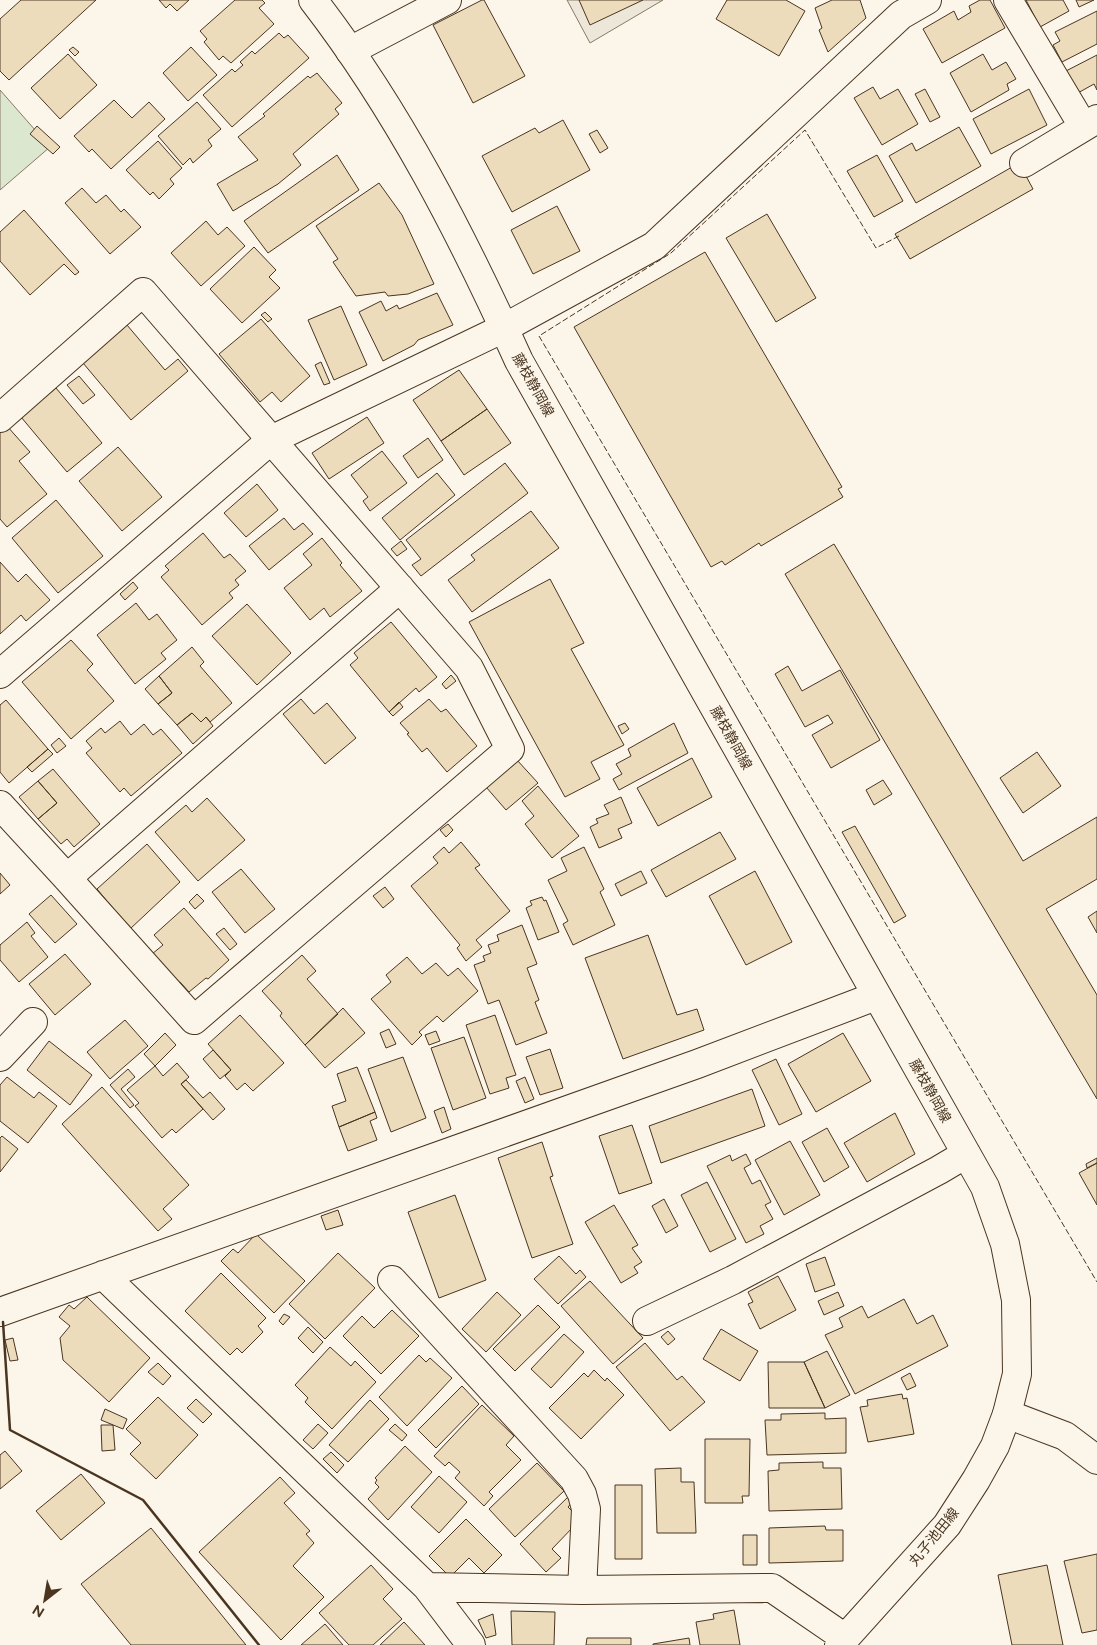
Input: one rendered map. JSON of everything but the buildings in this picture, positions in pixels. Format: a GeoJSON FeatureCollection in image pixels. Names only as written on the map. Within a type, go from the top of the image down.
{"type":"FeatureCollection","features":[{"type":"Feature","properties":{"kind":"street","name":"藤枝静岡線"},"geometry":{"type":"LineString","coordinates":[[313,0],[376,88],[423,167],[524,370],[984,1187],[1005,1244],[1016,1300],[1016,1374],[1007,1414]]}},
{"type":"Feature","properties":{"kind":"street"},"geometry":{"type":"LineString","coordinates":[[350,51],[446,0]]}},
{"type":"Feature","properties":{"kind":"street"},"geometry":{"type":"LineString","coordinates":[[0,674],[271,440],[504,328],[654,246],[901,15],[927,0]]}},
{"type":"Feature","properties":{"kind":"street"},"geometry":{"type":"LineString","coordinates":[[1008,0],[1090,122],[1024,163]]}},
{"type":"Feature","properties":{"kind":"street"},"geometry":{"type":"LineString","coordinates":[[0,418],[143,292],[469,668],[510,749],[194,1020],[0,805]]}},
{"type":"Feature","properties":{"kind":"street"},"geometry":{"type":"LineString","coordinates":[[67,878],[400,588]]}},
{"type":"Feature","properties":{"kind":"street"},"geometry":{"type":"LineString","coordinates":[[5,1305],[103,1275],[697,1064],[876,996]]}},
{"type":"Feature","properties":{"kind":"street"},"geometry":{"type":"LineString","coordinates":[[0,1057],[33,1022]]}},
{"type":"Feature","properties":{"kind":"street"},"geometry":{"type":"LineString","coordinates":[[647,1321],[733,1280],[966,1154]]}},
{"type":"Feature","properties":{"kind":"street"},"geometry":{"type":"LineString","coordinates":[[103,1275],[427,1587],[471,1645]]}},
{"type":"Feature","properties":{"kind":"street"},"geometry":{"type":"LineString","coordinates":[[392,1280],[574,1479],[582,1494],[586,1509],[582,1590]]}},
{"type":"Feature","properties":{"kind":"street"},"geometry":{"type":"LineString","coordinates":[[1007,1414],[1065,1436],[1097,1460]]}},
{"type":"Feature","properties":{"kind":"street","name":"丸子池田線"},"geometry":{"type":"LineString","coordinates":[[842,1642],[947,1525],[996,1446],[1007,1414]]}},
{"type":"Feature","properties":{"kind":"street"},"geometry":{"type":"LineString","coordinates":[[427,1587],[582,1590],[772,1588],[842,1642]]}},
{"type":"Feature","properties":{"kind":"green space"},"geometry":{"type":"Polygon","coordinates":[[[0,90],[50,147],[0,190],[0,90]]]}},
{"type":"Feature","properties":{"kind":"shaded area"},"geometry":{"type":"Polygon","coordinates":[[[567,0],[663,0],[590,43],[567,0]]]}},
{"type":"Feature","properties":{"kind":"fence"},"geometry":{"type":"LineString","coordinates":[[899,236],[876,248],[805,130],[671,253],[539,336],[1097,1282]]}},
{"type":"Feature","properties":{"kind":"wall"},"geometry":{"type":"LineString","coordinates":[[3,1322],[10,1430],[143,1500],[259,1645]]}}]}
